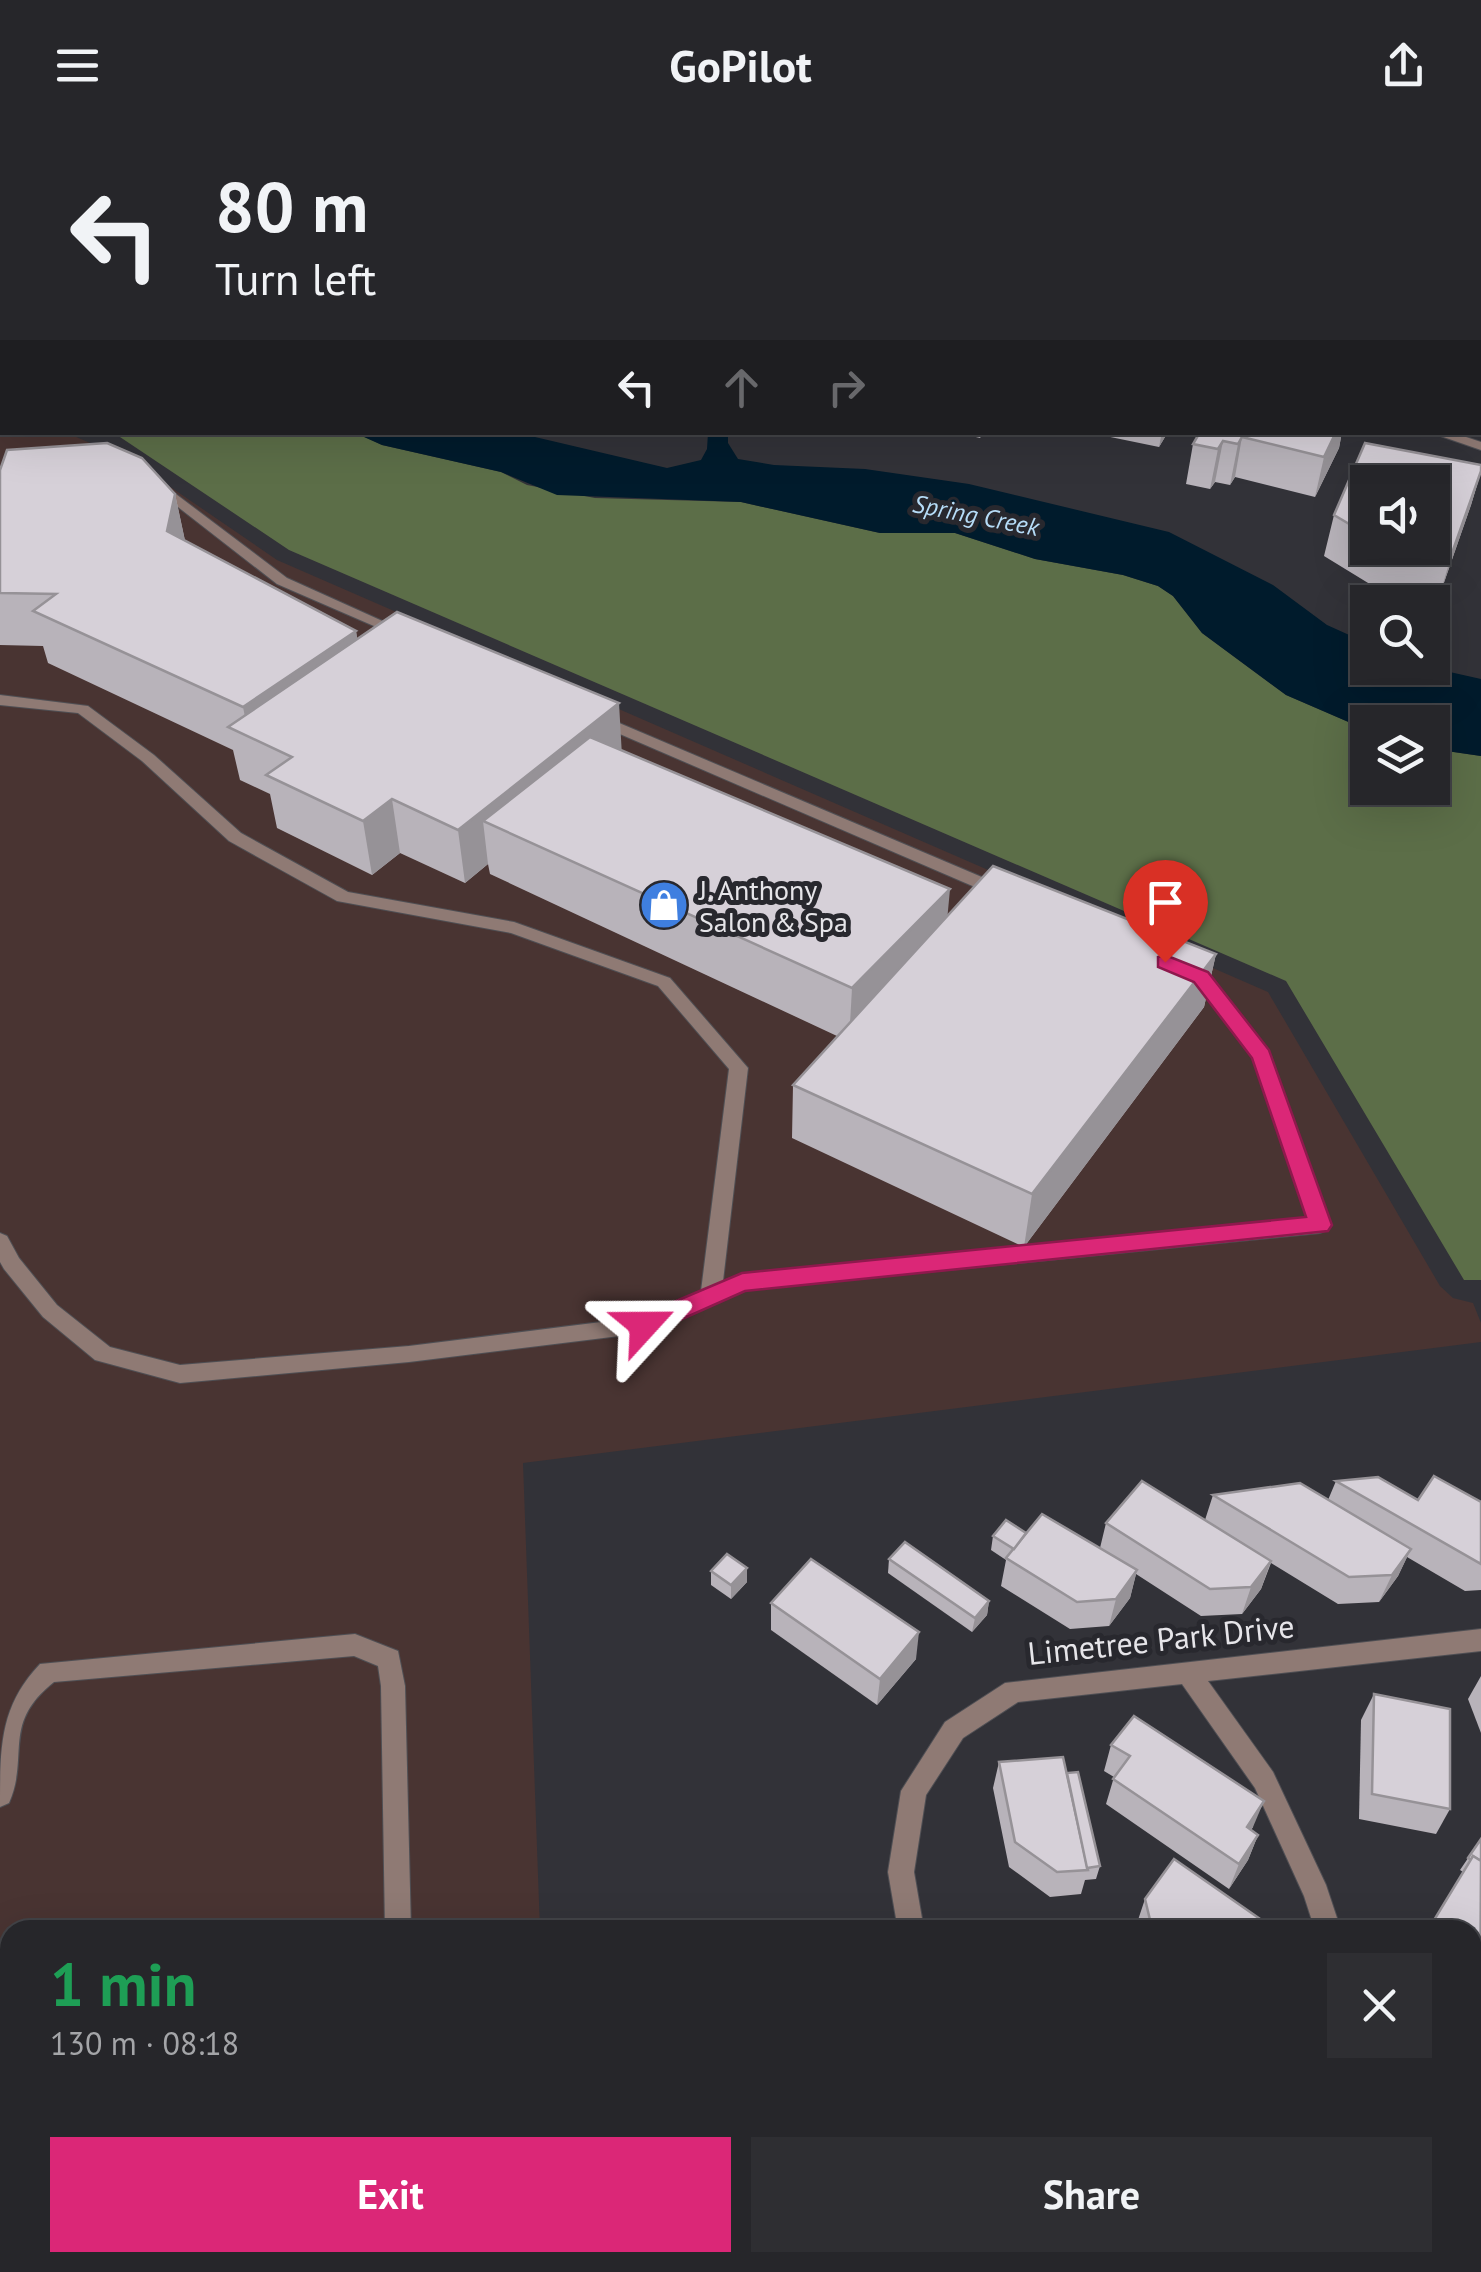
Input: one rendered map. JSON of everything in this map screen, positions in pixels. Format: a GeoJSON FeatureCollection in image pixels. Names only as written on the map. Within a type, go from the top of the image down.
{"type":"FeatureCollection","features":[{"type":"Feature","properties":{"kind":"street"},"geometry":{"type":"LineString","coordinates":[[0,401],[0,418]]}},
{"type":"Feature","properties":{"kind":"street"},"geometry":{"type":"LineString","coordinates":[[1446,435],[1481,446]]}},
{"type":"Feature","properties":{"kind":"street"},"geometry":{"type":"LineString","coordinates":[[140,471],[282,580],[428,644]]}},
{"type":"Feature","properties":{"kind":"street"},"geometry":{"type":"LineString","coordinates":[[0,700],[82,709],[148,758],[235,837],[343,897],[514,928],[664,982],[739,1068],[711,1296]]}},
{"type":"Feature","properties":{"kind":"street"},"geometry":{"type":"LineString","coordinates":[[574,708],[1022,901]]}},
{"type":"Feature","properties":{"kind":"street"},"geometry":{"type":"LineString","coordinates":[[0,1240],[11,1263],[50,1311],[104,1354],[180,1374],[409,1354],[644,1325],[742,1282],[1320,1225],[1262,1056],[1201,977],[1165,962]]}},
{"type":"Feature","properties":{"kind":"street","name":"Limetree Park Drive"},"geometry":{"type":"LineString","coordinates":[[909,1920],[902,1872],[914,1791],[954,1730],[1014,1691],[1481,1640]]}},
{"type":"Feature","properties":{"kind":"street"},"geometry":{"type":"LineString","coordinates":[[0,1795],[12,1709],[25,1688],[49,1672],[356,1646],[389,1660],[393,1686],[398,1920]]}},
{"type":"Feature","properties":{"kind":"street"},"geometry":{"type":"LineString","coordinates":[[1188,1672],[1264,1780],[1318,1894],[1325,1920]]}},
{"type":"Feature","properties":{"kind":"shaded area"},"geometry":{"type":"Polygon","coordinates":[[[0,435],[72,435],[134,462],[277,560],[1268,992],[1440,1286],[1453,1298],[1473,1303],[1481,1323],[1481,1342],[523,1463],[540,1920],[0,1920],[0,435]]]}},
{"type":"Feature","properties":{"kind":"green space"},"geometry":{"type":"Polygon","coordinates":[[[117,435],[360,435],[382,445],[501,472],[527,485],[595,498],[741,502],[880,533],[955,533],[1035,559],[1123,575],[1158,586],[1173,596],[1202,633],[1286,695],[1350,723],[1350,805],[1450,805],[1450,751],[1481,756],[1481,1280],[1464,1280],[1286,981],[289,550],[117,435]]]}},
{"type":"Feature","properties":{"kind":"water","name":"Spring Creek"},"geometry":{"type":"Polygon","coordinates":[[[360,435],[527,435],[667,468],[701,460],[708,435],[728,435],[728,443],[738,459],[774,465],[865,469],[969,484],[1169,532],[1273,585],[1327,625],[1350,635],[1350,685],[1450,685],[1450,672],[1481,679],[1481,756],[1450,751],[1450,705],[1350,705],[1350,723],[1286,695],[1202,633],[1173,596],[1158,586],[1123,575],[1035,559],[955,533],[880,533],[741,502],[557,495],[501,472],[382,445],[360,435]]]}},
{"type":"Feature","properties":{"kind":"building"},"geometry":{"type":"Polygon","coordinates":[[[1198,435],[1335,435],[1324,457],[1242,437],[1238,444],[1223,441],[1218,449],[1193,444],[1198,435]]]}},
{"type":"Feature","properties":{"kind":"building"},"geometry":{"type":"Polygon","coordinates":[[[107,443],[142,458],[175,494],[167,531],[356,631],[243,707],[33,611],[56,594],[0,593],[0,470],[7,450],[107,443]]]}},
{"type":"Feature","properties":{"kind":"building"},"geometry":{"type":"Polygon","coordinates":[[[1365,443],[1481,465],[1452,553],[1450,465],[1356,465],[1365,443]]]}},
{"type":"Feature","properties":{"kind":"building"},"geometry":{"type":"Polygon","coordinates":[[[1350,478],[1350,524],[1334,515],[1350,478]]]}},
{"type":"Feature","properties":{"kind":"building"},"geometry":{"type":"Polygon","coordinates":[[[397,612],[619,703],[458,830],[392,799],[363,821],[266,775],[292,757],[228,727],[397,612]]]}},
{"type":"Feature","properties":{"kind":"building"},"geometry":{"type":"Polygon","coordinates":[[[590,737],[950,889],[852,988],[483,821],[590,737]]]}},
{"type":"Feature","properties":{"kind":"building"},"geometry":{"type":"Polygon","coordinates":[[[993,866],[1216,954],[1032,1194],[793,1085],[993,866]]]}},
{"type":"Feature","properties":{"kind":"building"},"geometry":{"type":"Polygon","coordinates":[[[1434,1476],[1481,1502],[1481,1564],[1336,1481],[1378,1477],[1418,1500],[1434,1476]]]}},
{"type":"Feature","properties":{"kind":"building"},"geometry":{"type":"Polygon","coordinates":[[[1142,1481],[1271,1561],[1251,1587],[1210,1589],[1106,1523],[1142,1481]]]}},
{"type":"Feature","properties":{"kind":"building"},"geometry":{"type":"Polygon","coordinates":[[[1300,1483],[1411,1549],[1392,1575],[1349,1577],[1213,1495],[1300,1483]]]}},
{"type":"Feature","properties":{"kind":"building"},"geometry":{"type":"Polygon","coordinates":[[[1042,1514],[1137,1570],[1116,1599],[1077,1602],[1006,1558],[1042,1514]]]}},
{"type":"Feature","properties":{"kind":"building"},"geometry":{"type":"Polygon","coordinates":[[[1006,1520],[1026,1533],[1014,1549],[993,1536],[1006,1520]]]}},
{"type":"Feature","properties":{"kind":"building"},"geometry":{"type":"Polygon","coordinates":[[[905,1542],[989,1601],[975,1618],[889,1559],[905,1542]]]}},
{"type":"Feature","properties":{"kind":"building"},"geometry":{"type":"Polygon","coordinates":[[[727,1554],[747,1568],[731,1585],[711,1571],[727,1554]]]}},
{"type":"Feature","properties":{"kind":"building"},"geometry":{"type":"Polygon","coordinates":[[[811,1559],[919,1632],[880,1679],[771,1603],[811,1559]]]}},
{"type":"Feature","properties":{"kind":"building"},"geometry":{"type":"Polygon","coordinates":[[[1374,1694],[1450,1709],[1450,1809],[1372,1794],[1374,1694]]]}},
{"type":"Feature","properties":{"kind":"building"},"geometry":{"type":"Polygon","coordinates":[[[1134,1716],[1264,1801],[1247,1827],[1258,1835],[1239,1864],[1113,1779],[1130,1756],[1111,1745],[1134,1716]]]}},
{"type":"Feature","properties":{"kind":"building"},"geometry":{"type":"Polygon","coordinates":[[[1063,1757],[1088,1870],[1057,1872],[1015,1842],[999,1762],[1063,1757]]]}},
{"type":"Feature","properties":{"kind":"building"},"geometry":{"type":"Polygon","coordinates":[[[1078,1772],[1100,1866],[1087,1868],[1067,1773],[1078,1772]]]}},
{"type":"Feature","properties":{"kind":"building"},"geometry":{"type":"Polygon","coordinates":[[[1481,1839],[1481,1861],[1473,1856],[1471,1860],[1468,1858],[1481,1839]]]}},
{"type":"Feature","properties":{"kind":"building"},"geometry":{"type":"Polygon","coordinates":[[[1473,1856],[1481,1861],[1481,1920],[1434,1920],[1473,1856]]]}},
{"type":"Feature","properties":{"kind":"building"},"geometry":{"type":"Polygon","coordinates":[[[1174,1859],[1262,1920],[1150,1920],[1145,1899],[1174,1859]]]}},
{"type":"Feature","properties":{"kind":"place","name":"J. Anthony Salon & Spa"},"geometry":{"type":"Point","coordinates":[664,905]}},
{"type":"Feature","properties":{"kind":"route"},"geometry":{"type":"LineString","coordinates":[[644,1325],[742,1282],[1320,1225],[1262,1056],[1201,977],[1165,962]]}}]}
